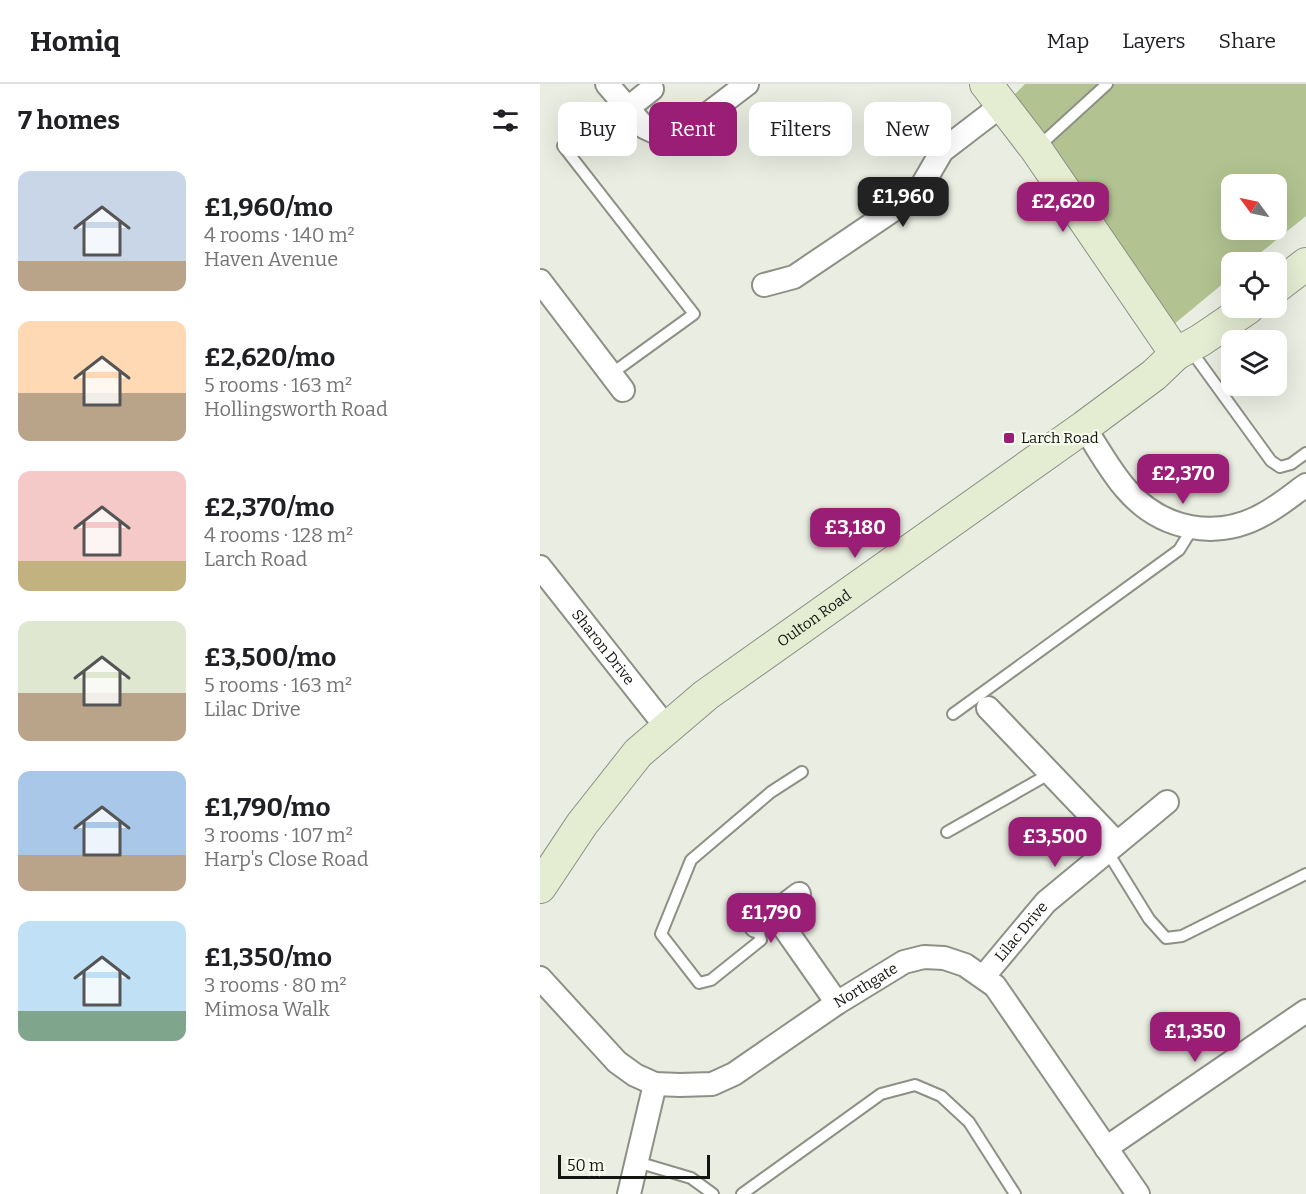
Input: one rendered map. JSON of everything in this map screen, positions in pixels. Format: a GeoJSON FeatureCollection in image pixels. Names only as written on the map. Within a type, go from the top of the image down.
{"type":"FeatureCollection","features":[{"type":"Feature","properties":{"kind":"main road"},"geometry":{"type":"LineString","coordinates":[[994,95],[1036,149],[1182,351]]}},
{"type":"Feature","properties":{"kind":"main road"},"geometry":{"type":"LineString","coordinates":[[1287,279],[1306,264]]}},
{"type":"Feature","properties":{"kind":"main road","name":"Oulton Road"},"geometry":{"type":"LineString","coordinates":[[540,887],[560,855],[638,753],[706,695],[1084,427],[1154,375],[1182,351],[1233,318]]}},
{"type":"Feature","properties":{"kind":"street"},"geometry":{"type":"LineString","coordinates":[[607,84],[623,102]]}},
{"type":"Feature","properties":{"kind":"street"},"geometry":{"type":"LineString","coordinates":[[637,119],[644,128],[657,133],[684,132],[747,84]]}},
{"type":"Feature","properties":{"kind":"street"},"geometry":{"type":"LineString","coordinates":[[636,102],[652,89]]}},
{"type":"Feature","properties":{"kind":"street"},"geometry":{"type":"LineString","coordinates":[[764,285],[794,277],[911,198],[920,189],[942,151],[994,95]]}},
{"type":"Feature","properties":{"kind":"street"},"geometry":{"type":"LineString","coordinates":[[540,281],[617,382]]}},
{"type":"Feature","properties":{"kind":"street"},"geometry":{"type":"LineString","coordinates":[[1084,427],[1126,489],[1155,515],[1192,529],[1227,529],[1264,515],[1306,485]]}},
{"type":"Feature","properties":{"kind":"street","name":"Sharon Drive"},"geometry":{"type":"LineString","coordinates":[[543,578],[667,728]]}},
{"type":"Feature","properties":{"kind":"street"},"geometry":{"type":"LineString","coordinates":[[988,708],[1112,847]]}},
{"type":"Feature","properties":{"kind":"street","name":"Lilac Drive"},"geometry":{"type":"LineString","coordinates":[[984,976],[1046,902],[1167,802]]}},
{"type":"Feature","properties":{"kind":"street"},"geometry":{"type":"LineString","coordinates":[[799,894],[765,920],[837,1003]]}},
{"type":"Feature","properties":{"kind":"street","name":"Northgate"},"geometry":{"type":"LineString","coordinates":[[540,978],[617,1062],[635,1075],[655,1083],[712,1084],[734,1074],[837,1003],[903,962],[924,957],[944,958],[965,965],[984,976],[995,986],[1138,1194]]}},
{"type":"Feature","properties":{"kind":"street"},"geometry":{"type":"LineString","coordinates":[[1106,1148],[1306,1011]]}},
{"type":"Feature","properties":{"kind":"street"},"geometry":{"type":"LineString","coordinates":[[629,1194],[655,1083]]}},
{"type":"Feature","properties":{"kind":"lane"},"geometry":{"type":"LineString","coordinates":[[1036,149],[1107,84]]}},
{"type":"Feature","properties":{"kind":"lane"},"geometry":{"type":"LineString","coordinates":[[571,156],[694,314],[617,382]]}},
{"type":"Feature","properties":{"kind":"lane"},"geometry":{"type":"LineString","coordinates":[[1182,351],[1271,461],[1280,467],[1291,464],[1306,453]]}},
{"type":"Feature","properties":{"kind":"lane"},"geometry":{"type":"LineString","coordinates":[[953,714],[1179,550],[1192,529]]}},
{"type":"Feature","properties":{"kind":"lane"},"geometry":{"type":"LineString","coordinates":[[765,920],[760,940],[711,980],[699,983],[661,934],[691,860],[771,792],[802,772]]}},
{"type":"Feature","properties":{"kind":"lane"},"geometry":{"type":"LineString","coordinates":[[947,831],[1049,774]]}},
{"type":"Feature","properties":{"kind":"lane"},"geometry":{"type":"LineString","coordinates":[[1112,847],[1149,919],[1166,938],[1182,936],[1306,874]]}},
{"type":"Feature","properties":{"kind":"lane"},"geometry":{"type":"LineString","coordinates":[[742,1194],[881,1094],[915,1086],[942,1096],[969,1122],[1015,1194]]}},
{"type":"Feature","properties":{"kind":"lane"},"geometry":{"type":"LineString","coordinates":[[637,1162],[691,1178],[713,1194]]}},
{"type":"Feature","properties":{"kind":"green space"},"geometry":{"type":"Polygon","coordinates":[[[1025,84],[1306,84],[1306,216],[1287,231],[1287,174],[1221,174],[1221,240],[1276,240],[1261,252],[1221,252],[1221,285],[1173,325],[1013,96],[1025,84]]]}},
{"type":"Feature","properties":{"kind":"place","name":"Larch Road"},"geometry":{"type":"Point","coordinates":[1009,438]}}]}
